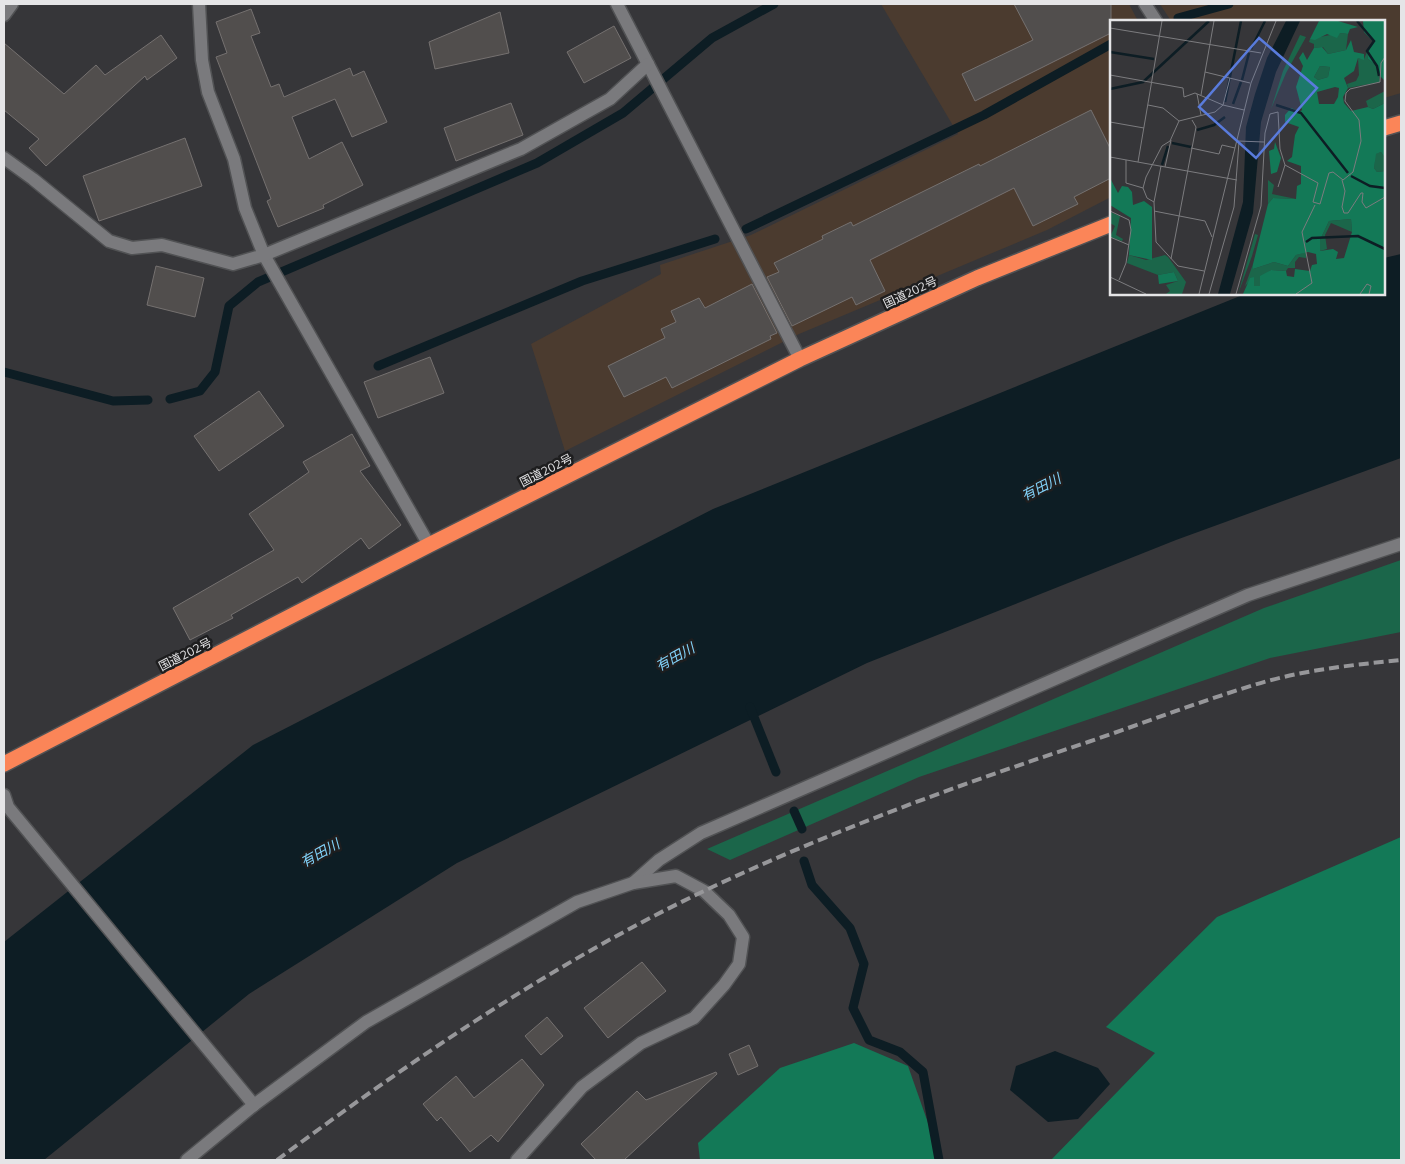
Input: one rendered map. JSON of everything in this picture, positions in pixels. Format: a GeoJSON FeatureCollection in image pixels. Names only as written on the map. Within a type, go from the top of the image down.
{"type":"FeatureCollection","features":[{"type":"Feature","properties":{"kind":"highway"},"geometry":{"type":"LineString","coordinates":[[1385,128],[1401,123]]}},
{"type":"Feature","properties":{"kind":"highway","name":"国道202号"},"geometry":{"type":"LineString","coordinates":[[4,764],[429,545],[800,359],[977,278],[1110,224]]}},
{"type":"Feature","properties":{"kind":"street"},"geometry":{"type":"LineString","coordinates":[[4,15],[12,4]]}},
{"type":"Feature","properties":{"kind":"street"},"geometry":{"type":"LineString","coordinates":[[199,4],[202,60],[208,92],[234,158],[245,208],[264,255],[429,545]]}},
{"type":"Feature","properties":{"kind":"street"},"geometry":{"type":"LineString","coordinates":[[618,4],[800,359]]}},
{"type":"Feature","properties":{"kind":"street"},"geometry":{"type":"LineString","coordinates":[[1145,4],[1155,20]]}},
{"type":"Feature","properties":{"kind":"street"},"geometry":{"type":"LineString","coordinates":[[4,158],[109,241],[132,248],[162,245],[233,264],[264,255],[521,149],[610,99],[648,64]]}},
{"type":"Feature","properties":{"kind":"street"},"geometry":{"type":"LineString","coordinates":[[633,883],[659,860],[701,833],[1248,595],[1401,544]]}},
{"type":"Feature","properties":{"kind":"street"},"geometry":{"type":"LineString","coordinates":[[5,806],[42,846],[254,1105]]}},
{"type":"Feature","properties":{"kind":"street"},"geometry":{"type":"LineString","coordinates":[[186,1160],[254,1105],[375,1017],[577,902],[633,883],[676,876],[704,891],[729,915],[743,938],[739,964],[724,985],[694,1018],[641,1043],[582,1087],[517,1160]]}},
{"type":"Feature","properties":{"kind":"shaded area"},"geometry":{"type":"Polygon","coordinates":[[[881,4],[1129,4],[1137,20],[1110,20],[1110,198],[1047,230],[799,334],[565,451],[531,344],[661,274],[660,265],[751,235],[958,134],[881,4]]]}},
{"type":"Feature","properties":{"kind":"shaded area"},"geometry":{"type":"Polygon","coordinates":[[[1160,4],[1401,4],[1401,93],[1385,98],[1385,20],[1170,20],[1160,4]]]}},
{"type":"Feature","properties":{"kind":"green space"},"geometry":{"type":"Polygon","coordinates":[[[1401,560],[1401,632],[1270,658],[919,777],[730,860],[707,849],[1264,608],[1401,560]]]}},
{"type":"Feature","properties":{"kind":"green space"},"geometry":{"type":"Polygon","coordinates":[[[1401,837],[1401,1160],[1051,1160],[1155,1053],[1106,1027],[1217,917],[1401,837]]]}},
{"type":"Feature","properties":{"kind":"green space"},"geometry":{"type":"Polygon","coordinates":[[[854,1043],[908,1066],[941,1160],[700,1160],[698,1143],[780,1068],[854,1043]]]}},
{"type":"Feature","properties":{"kind":"water","name":"有田川"},"geometry":{"type":"Polygon","coordinates":[[[1401,254],[1401,458],[1176,540],[867,663],[457,863],[249,994],[44,1160],[4,1160],[4,942],[253,745],[713,509],[1243,295],[1385,295],[1385,258],[1401,254]]]}},
{"type":"Feature","properties":{"kind":"water"},"geometry":{"type":"Polygon","coordinates":[[[1055,1051],[1098,1068],[1110,1084],[1078,1119],[1048,1122],[1010,1090],[1016,1066],[1055,1051]]]}},
{"type":"Feature","properties":{"kind":"building"},"geometry":{"type":"Polygon","coordinates":[[[1014,4],[1111,4],[1110,34],[975,101],[962,74],[1033,40],[1014,4]]]}},
{"type":"Feature","properties":{"kind":"building"},"geometry":{"type":"Polygon","coordinates":[[[251,9],[260,33],[251,36],[271,87],[279,84],[284,97],[350,68],[353,76],[364,71],[387,122],[352,137],[335,99],[292,117],[309,159],[342,142],[363,185],[323,205],[324,208],[278,227],[267,201],[271,199],[216,57],[227,53],[216,22],[251,9]]]}},
{"type":"Feature","properties":{"kind":"building"},"geometry":{"type":"Polygon","coordinates":[[[500,12],[509,53],[435,69],[429,42],[500,12]]]}},
{"type":"Feature","properties":{"kind":"building"},"geometry":{"type":"Polygon","coordinates":[[[614,26],[631,58],[584,83],[567,52],[614,26]]]}},
{"type":"Feature","properties":{"kind":"building"},"geometry":{"type":"Polygon","coordinates":[[[161,35],[177,58],[147,80],[145,76],[46,166],[29,148],[39,139],[4,110],[4,43],[64,94],[96,65],[105,75],[161,35]]]}},
{"type":"Feature","properties":{"kind":"building"},"geometry":{"type":"Polygon","coordinates":[[[511,103],[523,135],[456,161],[444,128],[511,103]]]}},
{"type":"Feature","properties":{"kind":"building"},"geometry":{"type":"Polygon","coordinates":[[[1091,110],[1110,148],[1110,179],[1074,197],[1078,204],[1033,226],[1014,188],[870,260],[885,291],[856,305],[852,297],[792,326],[767,277],[779,272],[774,263],[823,239],[822,236],[851,222],[853,226],[979,164],[980,166],[1091,110]]]}},
{"type":"Feature","properties":{"kind":"building"},"geometry":{"type":"Polygon","coordinates":[[[185,138],[202,186],[99,221],[83,176],[185,138]]]}},
{"type":"Feature","properties":{"kind":"building"},"geometry":{"type":"Polygon","coordinates":[[[156,266],[204,278],[195,317],[147,305],[156,266]]]}},
{"type":"Feature","properties":{"kind":"building"},"geometry":{"type":"Polygon","coordinates":[[[752,284],[777,333],[770,336],[771,339],[672,388],[666,377],[624,397],[608,366],[665,338],[661,329],[676,322],[671,311],[699,298],[705,308],[752,284]]]}},
{"type":"Feature","properties":{"kind":"building"},"geometry":{"type":"Polygon","coordinates":[[[430,357],[444,393],[378,418],[364,382],[430,357]]]}},
{"type":"Feature","properties":{"kind":"building"},"geometry":{"type":"Polygon","coordinates":[[[259,391],[284,426],[219,471],[194,436],[259,391]]]}},
{"type":"Feature","properties":{"kind":"building"},"geometry":{"type":"Polygon","coordinates":[[[352,434],[370,466],[360,471],[401,525],[369,549],[361,538],[302,583],[298,577],[231,615],[233,618],[190,640],[173,608],[274,550],[249,514],[309,472],[303,462],[352,434]]]}},
{"type":"Feature","properties":{"kind":"building"},"geometry":{"type":"Polygon","coordinates":[[[642,962],[666,991],[608,1038],[584,1008],[642,962]]]}},
{"type":"Feature","properties":{"kind":"building"},"geometry":{"type":"Polygon","coordinates":[[[547,1017],[563,1036],[541,1055],[525,1036],[547,1017]]]}},
{"type":"Feature","properties":{"kind":"building"},"geometry":{"type":"Polygon","coordinates":[[[749,1045],[758,1066],[738,1075],[729,1054],[749,1045]]]}},
{"type":"Feature","properties":{"kind":"building"},"geometry":{"type":"Polygon","coordinates":[[[522,1059],[544,1085],[498,1142],[491,1135],[470,1152],[441,1117],[437,1121],[423,1104],[456,1076],[474,1098],[522,1059]]]}},
{"type":"Feature","properties":{"kind":"building"},"geometry":{"type":"Polygon","coordinates":[[[716,1072],[717,1074],[624,1160],[596,1160],[581,1144],[637,1091],[646,1100],[716,1072]]]}},
{"type":"Feature","properties":{"kind":"waterway"},"geometry":{"type":"LineString","coordinates":[[170,399],[200,391],[215,372],[229,306],[258,282],[537,163],[623,113],[712,38],[774,4]]}},
{"type":"Feature","properties":{"kind":"waterway"},"geometry":{"type":"LineString","coordinates":[[1178,18],[1229,4]]}},
{"type":"Feature","properties":{"kind":"waterway"},"geometry":{"type":"LineString","coordinates":[[746,229],[984,115],[1110,45]]}},
{"type":"Feature","properties":{"kind":"waterway"},"geometry":{"type":"LineString","coordinates":[[378,366],[582,281],[715,239]]}},
{"type":"Feature","properties":{"kind":"waterway"},"geometry":{"type":"LineString","coordinates":[[4,372],[113,401],[148,400]]}},
{"type":"Feature","properties":{"kind":"waterway"},"geometry":{"type":"LineString","coordinates":[[750,707],[776,772]]}},
{"type":"Feature","properties":{"kind":"waterway"},"geometry":{"type":"LineString","coordinates":[[794,811],[802,829]]}},
{"type":"Feature","properties":{"kind":"waterway"},"geometry":{"type":"LineString","coordinates":[[804,861],[812,885],[850,928],[864,964],[853,1008],[869,1040],[900,1052],[923,1072],[939,1160]]}},
{"type":"Feature","properties":{"kind":"railway"},"geometry":{"type":"LineString","coordinates":[[277,1160],[379,1086],[538,981],[648,919],[751,869],[846,829],[942,792],[1192,705],[1272,680],[1309,672],[1401,660]]}}]}
